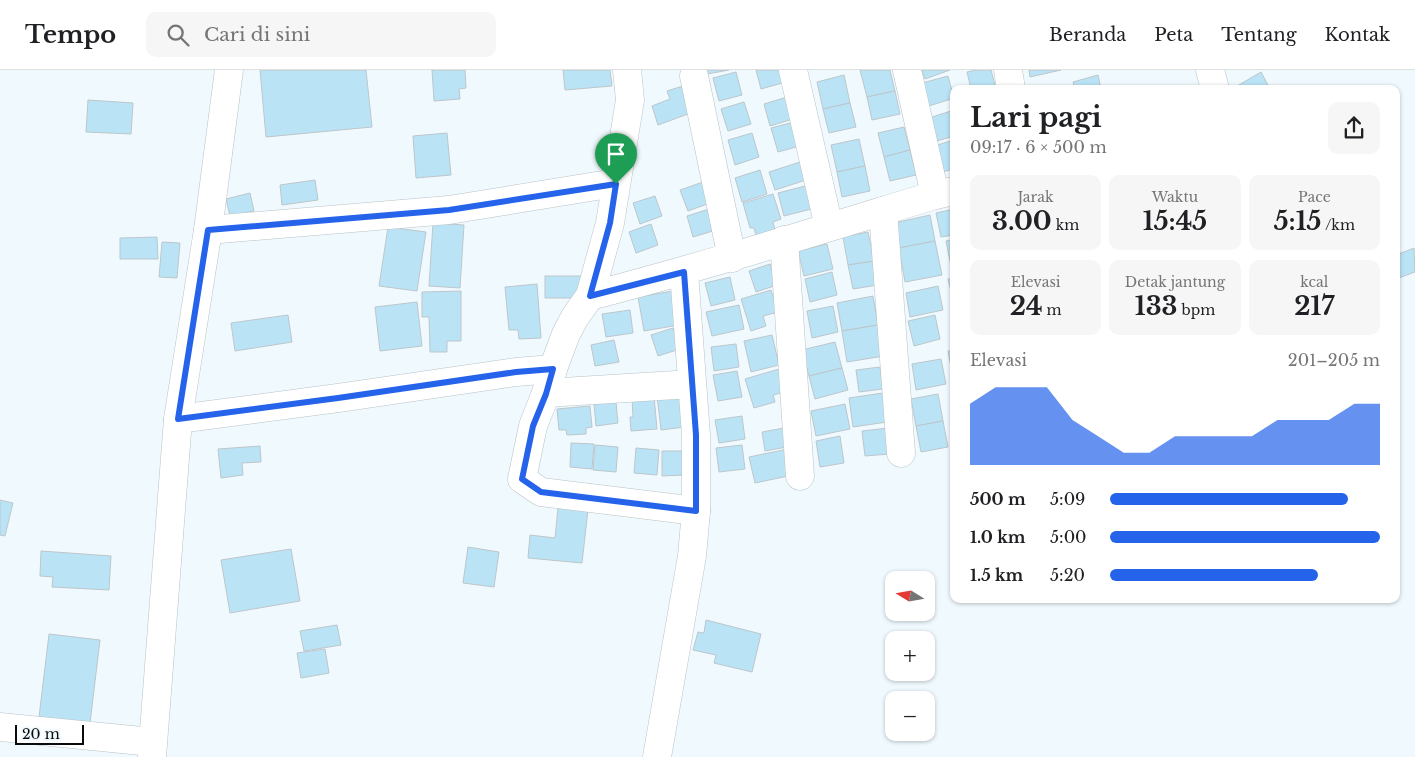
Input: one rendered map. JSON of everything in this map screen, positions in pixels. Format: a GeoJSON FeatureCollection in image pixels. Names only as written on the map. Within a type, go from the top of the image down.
{"type":"FeatureCollection","features":[{"type":"Feature","properties":{"kind":"street"},"geometry":{"type":"LineString","coordinates":[[0,727],[152,750],[178,419],[208,230],[229,70]]}},
{"type":"Feature","properties":{"kind":"street"},"geometry":{"type":"LineString","coordinates":[[627,70],[630,100],[610,223],[590,296],[566,334],[533,426],[522,479],[541,492],[696,511]]}},
{"type":"Feature","properties":{"kind":"street"},"geometry":{"type":"LineString","coordinates":[[793,70],[829,227]]}},
{"type":"Feature","properties":{"kind":"street"},"geometry":{"type":"LineString","coordinates":[[590,296],[684,272],[784,240],[944,193],[907,70]]}},
{"type":"Feature","properties":{"kind":"street"},"geometry":{"type":"LineString","coordinates":[[1008,70],[1010,85]]}},
{"type":"Feature","properties":{"kind":"street"},"geometry":{"type":"LineString","coordinates":[[1210,70],[1214,85]]}},
{"type":"Feature","properties":{"kind":"street"},"geometry":{"type":"LineString","coordinates":[[694,76],[732,258]]}},
{"type":"Feature","properties":{"kind":"street"},"geometry":{"type":"LineString","coordinates":[[208,230],[449,210],[616,184]]}},
{"type":"Feature","properties":{"kind":"street"},"geometry":{"type":"LineString","coordinates":[[883,211],[900,453]]}},
{"type":"Feature","properties":{"kind":"street"},"geometry":{"type":"LineString","coordinates":[[784,240],[800,476]]}},
{"type":"Feature","properties":{"kind":"street"},"geometry":{"type":"LineString","coordinates":[[656,757],[692,556],[696,511],[696,435],[684,272]]}},
{"type":"Feature","properties":{"kind":"street"},"geometry":{"type":"LineString","coordinates":[[178,419],[516,372],[550,381],[692,384]]}},
{"type":"Feature","properties":{"kind":"building"},"geometry":{"type":"Polygon","coordinates":[[[260,70],[366,70],[372,127],[266,137],[260,70]]]}},
{"type":"Feature","properties":{"kind":"building"},"geometry":{"type":"Polygon","coordinates":[[[432,70],[465,70],[466,88],[459,89],[460,99],[434,101],[432,70]]]}},
{"type":"Feature","properties":{"kind":"building"},"geometry":{"type":"Polygon","coordinates":[[[563,70],[610,70],[612,86],[565,90],[563,70]]]}},
{"type":"Feature","properties":{"kind":"building"},"geometry":{"type":"Polygon","coordinates":[[[706,70],[729,70],[707,74],[706,70]]]}},
{"type":"Feature","properties":{"kind":"building"},"geometry":{"type":"Polygon","coordinates":[[[756,70],[783,70],[786,82],[761,89],[756,70]]]}},
{"type":"Feature","properties":{"kind":"building"},"geometry":{"type":"Polygon","coordinates":[[[860,70],[890,70],[895,91],[867,97],[860,70]]]}},
{"type":"Feature","properties":{"kind":"building"},"geometry":{"type":"Polygon","coordinates":[[[922,70],[950,70],[925,79],[922,70]]]}},
{"type":"Feature","properties":{"kind":"building"},"geometry":{"type":"Polygon","coordinates":[[[991,70],[995,85],[970,85],[967,72],[991,70]]]}},
{"type":"Feature","properties":{"kind":"building"},"geometry":{"type":"Polygon","coordinates":[[[1029,70],[1061,70],[1030,77],[1029,70]]]}},
{"type":"Feature","properties":{"kind":"building"},"geometry":{"type":"Polygon","coordinates":[[[736,72],[742,95],[719,101],[713,78],[736,72]]]}},
{"type":"Feature","properties":{"kind":"building"},"geometry":{"type":"Polygon","coordinates":[[[1261,72],[1268,85],[1239,85],[1261,72]]]}},
{"type":"Feature","properties":{"kind":"building"},"geometry":{"type":"Polygon","coordinates":[[[844,75],[850,103],[823,109],[817,82],[844,75]]]}},
{"type":"Feature","properties":{"kind":"building"},"geometry":{"type":"Polygon","coordinates":[[[1098,75],[1100,85],[1074,85],[1073,82],[1098,75]]]}},
{"type":"Feature","properties":{"kind":"building"},"geometry":{"type":"Polygon","coordinates":[[[948,76],[950,85],[950,99],[929,106],[922,83],[948,76]]]}},
{"type":"Feature","properties":{"kind":"building"},"geometry":{"type":"Polygon","coordinates":[[[686,85],[696,111],[658,125],[652,106],[670,99],[667,91],[686,85]]]}},
{"type":"Feature","properties":{"kind":"building"},"geometry":{"type":"Polygon","coordinates":[[[895,91],[900,114],[872,120],[867,97],[895,91]]]}},
{"type":"Feature","properties":{"kind":"building"},"geometry":{"type":"Polygon","coordinates":[[[787,97],[793,119],[770,126],[764,104],[787,97]]]}},
{"type":"Feature","properties":{"kind":"building"},"geometry":{"type":"Polygon","coordinates":[[[88,100],[133,103],[131,134],[86,132],[88,100]]]}},
{"type":"Feature","properties":{"kind":"building"},"geometry":{"type":"Polygon","coordinates":[[[744,102],[751,124],[728,131],[721,109],[744,102]]]}},
{"type":"Feature","properties":{"kind":"building"},"geometry":{"type":"Polygon","coordinates":[[[850,103],[856,127],[829,133],[823,109],[850,103]]]}},
{"type":"Feature","properties":{"kind":"building"},"geometry":{"type":"Polygon","coordinates":[[[950,111],[950,137],[937,141],[929,118],[950,111]]]}},
{"type":"Feature","properties":{"kind":"building"},"geometry":{"type":"Polygon","coordinates":[[[794,122],[800,146],[778,152],[771,128],[794,122]]]}},
{"type":"Feature","properties":{"kind":"building"},"geometry":{"type":"Polygon","coordinates":[[[904,127],[910,150],[884,157],[878,133],[904,127]]]}},
{"type":"Feature","properties":{"kind":"building"},"geometry":{"type":"Polygon","coordinates":[[[447,133],[451,175],[416,178],[413,136],[447,133]]]}},
{"type":"Feature","properties":{"kind":"building"},"geometry":{"type":"Polygon","coordinates":[[[752,133],[759,157],[735,165],[728,140],[752,133]]]}},
{"type":"Feature","properties":{"kind":"building"},"geometry":{"type":"Polygon","coordinates":[[[859,139],[865,166],[837,172],[831,145],[859,139]]]}},
{"type":"Feature","properties":{"kind":"building"},"geometry":{"type":"Polygon","coordinates":[[[950,141],[950,170],[942,172],[934,146],[950,141]]]}},
{"type":"Feature","properties":{"kind":"building"},"geometry":{"type":"Polygon","coordinates":[[[910,150],[916,175],[890,181],[884,157],[910,150]]]}},
{"type":"Feature","properties":{"kind":"building"},"geometry":{"type":"Polygon","coordinates":[[[800,162],[806,180],[775,190],[769,172],[800,162]]]}},
{"type":"Feature","properties":{"kind":"building"},"geometry":{"type":"Polygon","coordinates":[[[865,166],[870,191],[842,197],[837,172],[865,166]]]}},
{"type":"Feature","properties":{"kind":"building"},"geometry":{"type":"Polygon","coordinates":[[[760,170],[767,194],[742,202],[735,178],[760,170]]]}},
{"type":"Feature","properties":{"kind":"building"},"geometry":{"type":"Polygon","coordinates":[[[315,180],[318,200],[282,205],[280,185],[315,180]]]}},
{"type":"Feature","properties":{"kind":"building"},"geometry":{"type":"Polygon","coordinates":[[[703,182],[710,203],[688,211],[680,190],[703,182]]]}},
{"type":"Feature","properties":{"kind":"building"},"geometry":{"type":"Polygon","coordinates":[[[809,185],[815,208],[784,216],[778,193],[809,185]]]}},
{"type":"Feature","properties":{"kind":"building"},"geometry":{"type":"Polygon","coordinates":[[[250,193],[254,211],[230,216],[226,199],[250,193]]]}},
{"type":"Feature","properties":{"kind":"building"},"geometry":{"type":"Polygon","coordinates":[[[773,194],[781,219],[773,222],[775,230],[756,235],[754,228],[750,228],[743,203],[773,194]]]}},
{"type":"Feature","properties":{"kind":"building"},"geometry":{"type":"Polygon","coordinates":[[[655,196],[662,216],[640,224],[633,203],[655,196]]]}},
{"type":"Feature","properties":{"kind":"building"},"geometry":{"type":"Polygon","coordinates":[[[709,209],[716,230],[693,237],[687,216],[709,209]]]}},
{"type":"Feature","properties":{"kind":"building"},"geometry":{"type":"Polygon","coordinates":[[[950,210],[950,236],[941,237],[936,213],[950,210]]]}},
{"type":"Feature","properties":{"kind":"building"},"geometry":{"type":"Polygon","coordinates":[[[930,215],[935,241],[899,248],[894,223],[930,215]]]}},
{"type":"Feature","properties":{"kind":"building"},"geometry":{"type":"Polygon","coordinates":[[[433,223],[464,225],[460,288],[429,286],[433,223]]]}},
{"type":"Feature","properties":{"kind":"building"},"geometry":{"type":"Polygon","coordinates":[[[651,224],[658,245],[636,253],[629,232],[651,224]]]}},
{"type":"Feature","properties":{"kind":"building"},"geometry":{"type":"Polygon","coordinates":[[[388,227],[426,232],[417,291],[379,286],[388,227]]]}},
{"type":"Feature","properties":{"kind":"building"},"geometry":{"type":"Polygon","coordinates":[[[868,232],[874,261],[848,265],[843,237],[868,232]]]}},
{"type":"Feature","properties":{"kind":"building"},"geometry":{"type":"Polygon","coordinates":[[[157,237],[158,259],[120,259],[120,238],[157,237]]]}},
{"type":"Feature","properties":{"kind":"building"},"geometry":{"type":"Polygon","coordinates":[[[950,240],[950,261],[946,241],[950,240]]]}},
{"type":"Feature","properties":{"kind":"building"},"geometry":{"type":"Polygon","coordinates":[[[935,241],[942,275],[905,282],[899,248],[935,241]]]}},
{"type":"Feature","properties":{"kind":"building"},"geometry":{"type":"Polygon","coordinates":[[[162,242],[180,243],[177,278],[159,277],[162,242]]]}},
{"type":"Feature","properties":{"kind":"building"},"geometry":{"type":"Polygon","coordinates":[[[827,244],[833,269],[804,276],[798,251],[827,244]]]}},
{"type":"Feature","properties":{"kind":"building"},"geometry":{"type":"Polygon","coordinates":[[[1414,248],[1415,272],[1400,278],[1400,253],[1414,248]]]}},
{"type":"Feature","properties":{"kind":"building"},"geometry":{"type":"Polygon","coordinates":[[[874,261],[878,285],[853,289],[848,265],[874,261]]]}},
{"type":"Feature","properties":{"kind":"building"},"geometry":{"type":"Polygon","coordinates":[[[770,264],[777,285],[756,292],[749,271],[770,264]]]}},
{"type":"Feature","properties":{"kind":"building"},"geometry":{"type":"Polygon","coordinates":[[[832,272],[837,295],[810,302],[805,279],[832,272]]]}},
{"type":"Feature","properties":{"kind":"building"},"geometry":{"type":"Polygon","coordinates":[[[545,276],[582,276],[582,298],[545,298],[545,276]]]}},
{"type":"Feature","properties":{"kind":"building"},"geometry":{"type":"Polygon","coordinates":[[[730,277],[735,300],[711,306],[705,283],[730,277]]]}},
{"type":"Feature","properties":{"kind":"building"},"geometry":{"type":"Polygon","coordinates":[[[537,284],[541,338],[519,339],[518,330],[509,330],[505,287],[537,284]]]}},
{"type":"Feature","properties":{"kind":"building"},"geometry":{"type":"Polygon","coordinates":[[[938,286],[943,310],[910,317],[906,293],[938,286]]]}},
{"type":"Feature","properties":{"kind":"building"},"geometry":{"type":"Polygon","coordinates":[[[771,290],[778,312],[763,316],[766,326],[751,331],[741,299],[771,290]]]}},
{"type":"Feature","properties":{"kind":"building"},"geometry":{"type":"Polygon","coordinates":[[[461,291],[461,341],[447,341],[447,352],[430,352],[429,317],[422,317],[422,292],[461,291]]]}},
{"type":"Feature","properties":{"kind":"building"},"geometry":{"type":"Polygon","coordinates":[[[673,291],[679,325],[644,331],[638,297],[673,291]]]}},
{"type":"Feature","properties":{"kind":"building"},"geometry":{"type":"Polygon","coordinates":[[[873,296],[878,325],[842,331],[837,303],[873,296]]]}},
{"type":"Feature","properties":{"kind":"building"},"geometry":{"type":"Polygon","coordinates":[[[417,302],[422,346],[380,351],[375,307],[417,302]]]}},
{"type":"Feature","properties":{"kind":"building"},"geometry":{"type":"Polygon","coordinates":[[[739,305],[744,329],[712,336],[706,312],[739,305]]]}},
{"type":"Feature","properties":{"kind":"building"},"geometry":{"type":"Polygon","coordinates":[[[833,306],[838,332],[812,338],[807,311],[833,306]]]}},
{"type":"Feature","properties":{"kind":"building"},"geometry":{"type":"Polygon","coordinates":[[[630,310],[633,333],[606,337],[602,314],[630,310]]]}},
{"type":"Feature","properties":{"kind":"building"},"geometry":{"type":"Polygon","coordinates":[[[288,315],[292,342],[235,351],[231,323],[288,315]]]}},
{"type":"Feature","properties":{"kind":"building"},"geometry":{"type":"Polygon","coordinates":[[[935,315],[940,339],[914,346],[908,321],[935,315]]]}},
{"type":"Feature","properties":{"kind":"building"},"geometry":{"type":"Polygon","coordinates":[[[878,325],[884,356],[847,362],[842,331],[878,325]]]}},
{"type":"Feature","properties":{"kind":"building"},"geometry":{"type":"Polygon","coordinates":[[[673,328],[680,349],[658,356],[651,335],[673,328]]]}},
{"type":"Feature","properties":{"kind":"building"},"geometry":{"type":"Polygon","coordinates":[[[772,335],[779,365],[751,372],[744,341],[772,335]]]}},
{"type":"Feature","properties":{"kind":"building"},"geometry":{"type":"Polygon","coordinates":[[[614,340],[619,362],[595,366],[591,345],[614,340]]]}},
{"type":"Feature","properties":{"kind":"building"},"geometry":{"type":"Polygon","coordinates":[[[835,342],[842,368],[809,376],[802,350],[835,342]]]}},
{"type":"Feature","properties":{"kind":"building"},"geometry":{"type":"Polygon","coordinates":[[[736,344],[739,367],[714,371],[711,347],[736,344]]]}},
{"type":"Feature","properties":{"kind":"building"},"geometry":{"type":"Polygon","coordinates":[[[941,359],[946,384],[916,390],[912,364],[941,359]]]}},
{"type":"Feature","properties":{"kind":"building"},"geometry":{"type":"Polygon","coordinates":[[[880,367],[883,389],[859,392],[856,370],[880,367]]]}},
{"type":"Feature","properties":{"kind":"building"},"geometry":{"type":"Polygon","coordinates":[[[842,368],[848,390],[815,399],[809,376],[842,368]]]}},
{"type":"Feature","properties":{"kind":"building"},"geometry":{"type":"Polygon","coordinates":[[[779,369],[785,392],[773,395],[775,402],[754,408],[745,379],[779,369]]]}},
{"type":"Feature","properties":{"kind":"building"},"geometry":{"type":"Polygon","coordinates":[[[737,371],[742,397],[718,401],[713,375],[737,371]]]}},
{"type":"Feature","properties":{"kind":"building"},"geometry":{"type":"Polygon","coordinates":[[[681,393],[685,427],[661,430],[657,395],[681,393]]]}},
{"type":"Feature","properties":{"kind":"building"},"geometry":{"type":"Polygon","coordinates":[[[883,393],[887,422],[853,427],[849,398],[883,393]]]}},
{"type":"Feature","properties":{"kind":"building"},"geometry":{"type":"Polygon","coordinates":[[[938,394],[943,421],[916,426],[911,399],[938,394]]]}},
{"type":"Feature","properties":{"kind":"building"},"geometry":{"type":"Polygon","coordinates":[[[654,396],[657,429],[631,431],[630,417],[633,417],[632,398],[654,396]]]}},
{"type":"Feature","properties":{"kind":"building"},"geometry":{"type":"Polygon","coordinates":[[[616,402],[618,423],[596,426],[594,404],[616,402]]]}},
{"type":"Feature","properties":{"kind":"building"},"geometry":{"type":"Polygon","coordinates":[[[845,404],[850,429],[816,436],[811,411],[845,404]]]}},
{"type":"Feature","properties":{"kind":"building"},"geometry":{"type":"Polygon","coordinates":[[[590,406],[592,427],[586,428],[586,434],[567,435],[566,430],[559,430],[557,409],[590,406]]]}},
{"type":"Feature","properties":{"kind":"building"},"geometry":{"type":"Polygon","coordinates":[[[742,416],[745,439],[719,443],[715,420],[742,416]]]}},
{"type":"Feature","properties":{"kind":"building"},"geometry":{"type":"Polygon","coordinates":[[[943,421],[948,447],[921,452],[916,426],[943,421]]]}},
{"type":"Feature","properties":{"kind":"building"},"geometry":{"type":"Polygon","coordinates":[[[784,428],[787,447],[765,451],[762,432],[784,428]]]}},
{"type":"Feature","properties":{"kind":"building"},"geometry":{"type":"Polygon","coordinates":[[[888,428],[890,454],[865,456],[862,431],[888,428]]]}},
{"type":"Feature","properties":{"kind":"building"},"geometry":{"type":"Polygon","coordinates":[[[840,436],[844,463],[820,467],[816,441],[840,436]]]}},
{"type":"Feature","properties":{"kind":"building"},"geometry":{"type":"Polygon","coordinates":[[[571,443],[594,444],[592,469],[570,467],[571,443]]]}},
{"type":"Feature","properties":{"kind":"building"},"geometry":{"type":"Polygon","coordinates":[[[595,445],[618,447],[616,472],[593,470],[595,445]]]}},
{"type":"Feature","properties":{"kind":"building"},"geometry":{"type":"Polygon","coordinates":[[[742,445],[745,469],[719,472],[716,448],[742,445]]]}},
{"type":"Feature","properties":{"kind":"building"},"geometry":{"type":"Polygon","coordinates":[[[260,446],[261,462],[242,463],[243,475],[221,478],[218,449],[260,446]]]}},
{"type":"Feature","properties":{"kind":"building"},"geometry":{"type":"Polygon","coordinates":[[[636,448],[659,450],[657,475],[634,473],[636,448]]]}},
{"type":"Feature","properties":{"kind":"building"},"geometry":{"type":"Polygon","coordinates":[[[788,449],[793,475],[755,483],[749,457],[788,449]]]}},
{"type":"Feature","properties":{"kind":"building"},"geometry":{"type":"Polygon","coordinates":[[[662,451],[684,451],[685,475],[662,476],[662,451]]]}},
{"type":"Feature","properties":{"kind":"building"},"geometry":{"type":"Polygon","coordinates":[[[559,498],[589,501],[582,563],[528,558],[530,535],[555,538],[559,498]]]}},
{"type":"Feature","properties":{"kind":"building"},"geometry":{"type":"Polygon","coordinates":[[[0,500],[13,503],[5,536],[0,535],[0,500]]]}},
{"type":"Feature","properties":{"kind":"building"},"geometry":{"type":"Polygon","coordinates":[[[468,547],[499,552],[494,587],[463,583],[468,547]]]}},
{"type":"Feature","properties":{"kind":"building"},"geometry":{"type":"Polygon","coordinates":[[[291,549],[300,601],[230,613],[221,560],[291,549]]]}},
{"type":"Feature","properties":{"kind":"building"},"geometry":{"type":"Polygon","coordinates":[[[41,551],[111,556],[109,590],[52,587],[53,577],[40,576],[41,551]]]}},
{"type":"Feature","properties":{"kind":"building"},"geometry":{"type":"Polygon","coordinates":[[[706,620],[761,634],[752,672],[714,663],[716,655],[693,650],[698,632],[704,633],[706,620]]]}},
{"type":"Feature","properties":{"kind":"building"},"geometry":{"type":"Polygon","coordinates":[[[337,625],[341,645],[304,651],[300,631],[337,625]]]}},
{"type":"Feature","properties":{"kind":"building"},"geometry":{"type":"Polygon","coordinates":[[[49,634],[100,640],[90,723],[39,717],[49,634]]]}},
{"type":"Feature","properties":{"kind":"building"},"geometry":{"type":"Polygon","coordinates":[[[325,649],[329,673],[301,678],[297,653],[325,649]]]}},
{"type":"Feature","properties":{"kind":"route"},"geometry":{"type":"LineString","coordinates":[[616,184],[610,223],[590,296],[684,272],[696,435],[696,511],[541,492],[522,479],[533,426],[546,394],[553,369],[516,372],[178,419],[208,230],[449,210],[616,184]]}}]}
